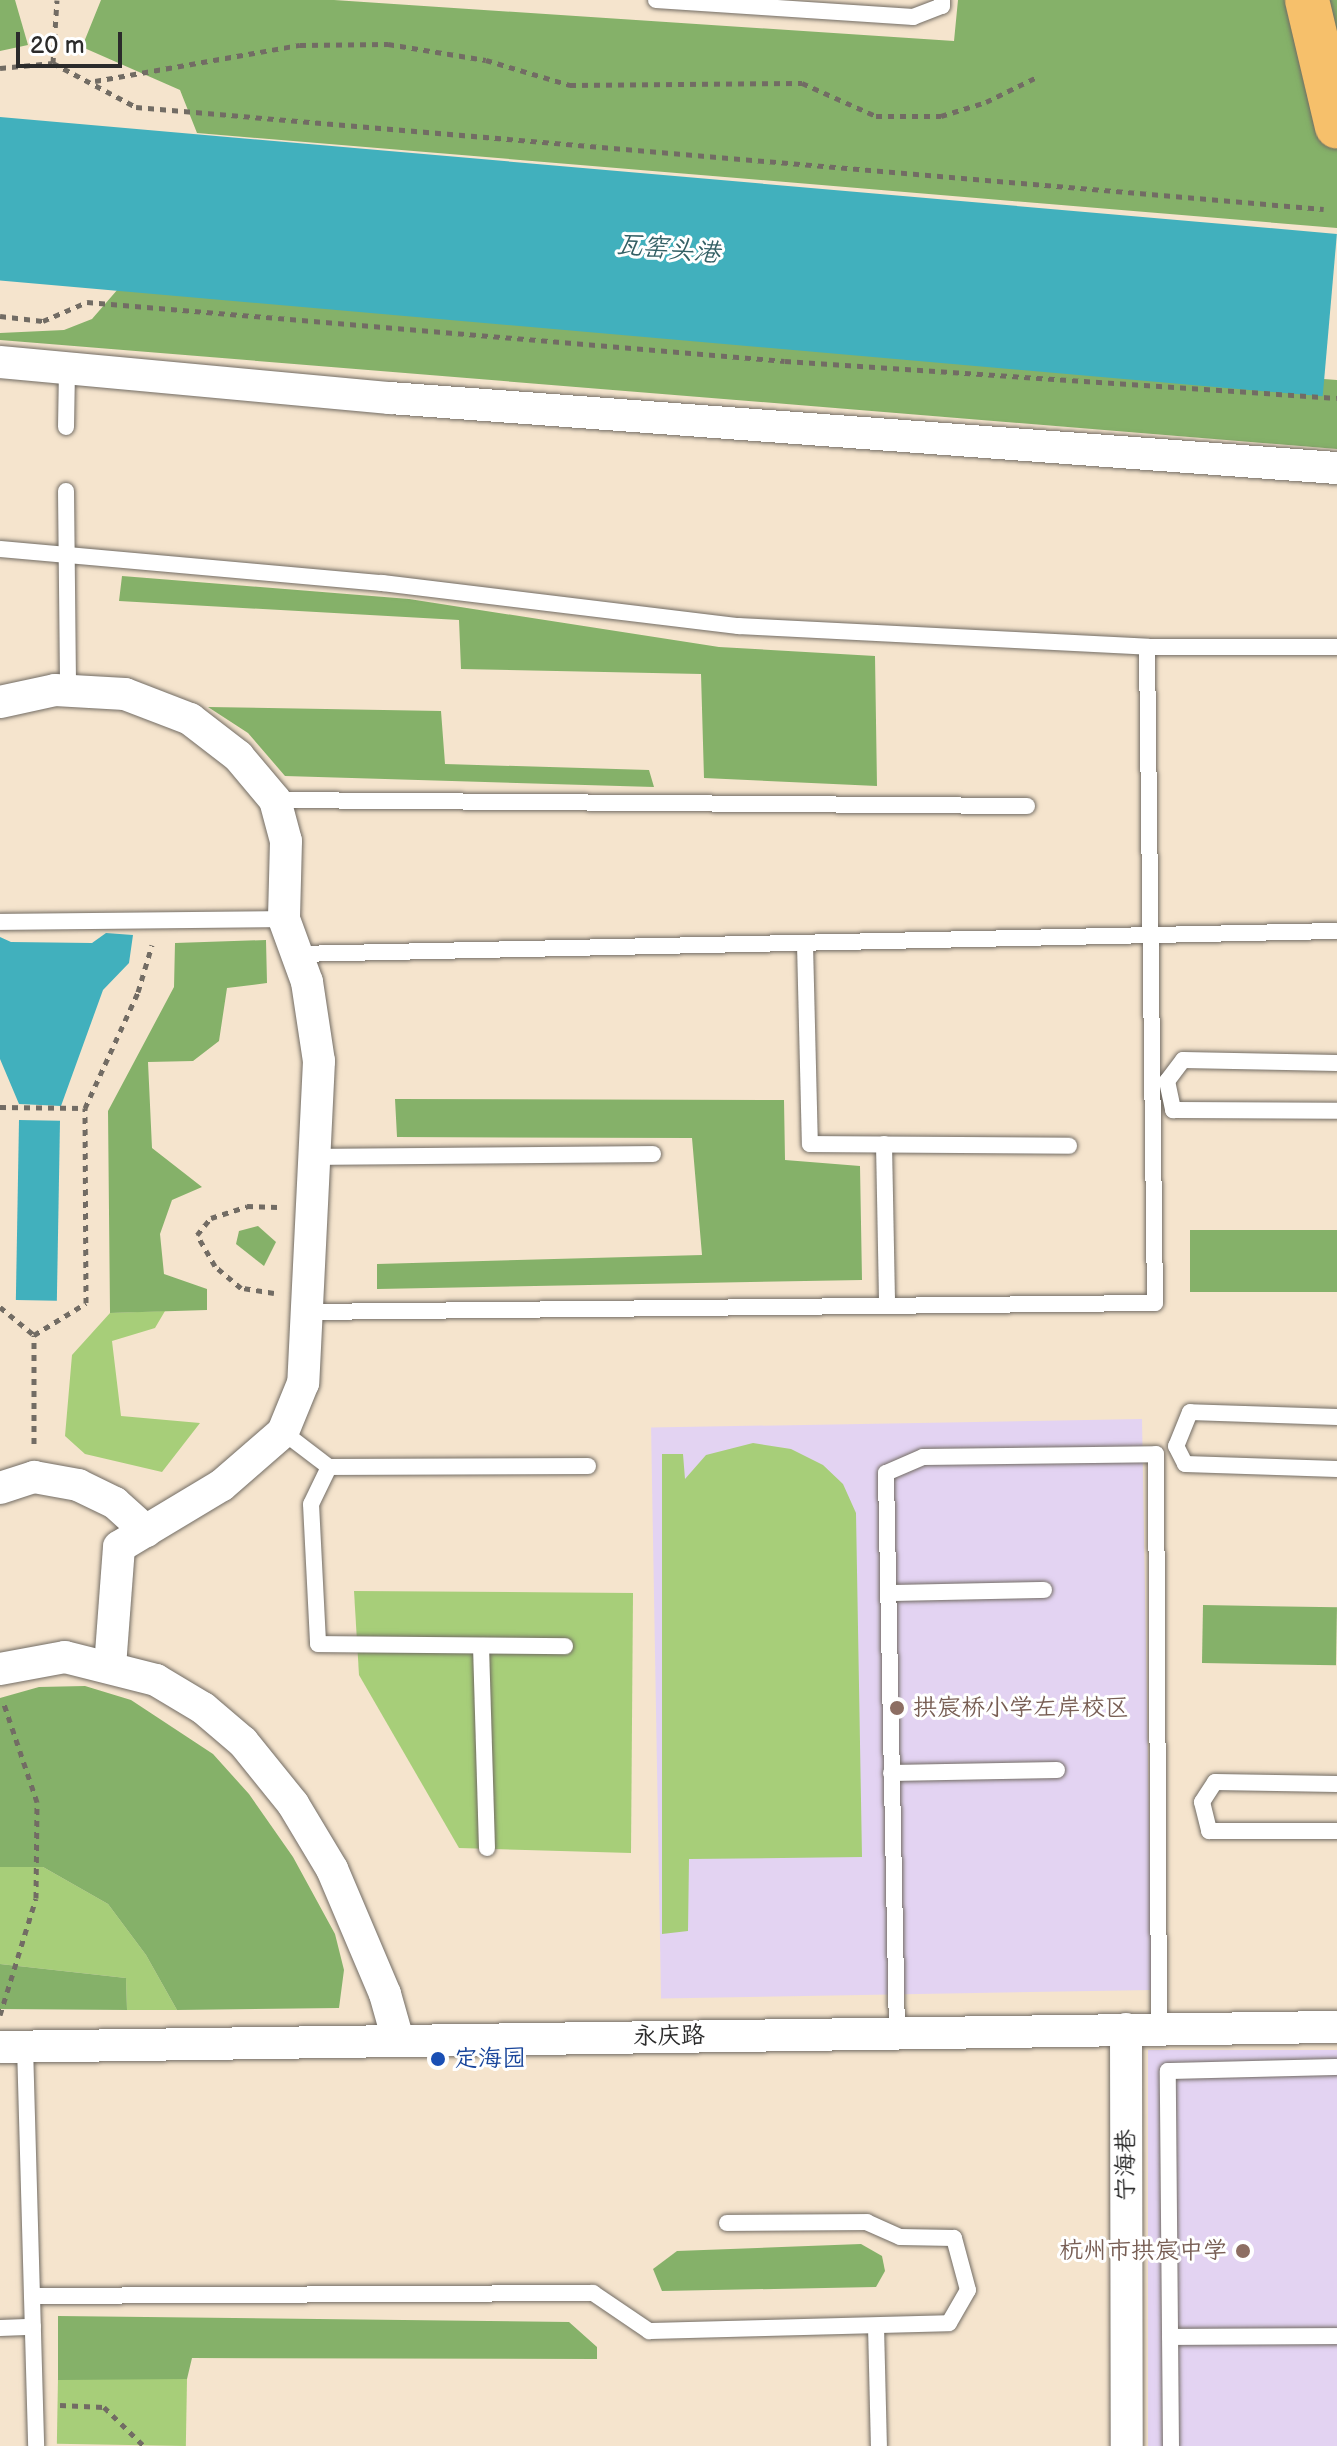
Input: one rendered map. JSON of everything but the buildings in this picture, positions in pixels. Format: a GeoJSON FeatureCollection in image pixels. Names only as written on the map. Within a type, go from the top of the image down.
{"type":"FeatureCollection","features":[{"type":"Feature","properties":{"kind":"highway"},"geometry":{"type":"LineString","coordinates":[[1307,0],[1337,127]]}},
{"type":"Feature","properties":{"kind":"street"},"geometry":{"type":"LineString","coordinates":[[0,362],[390,398],[1337,468]]}},
{"type":"Feature","properties":{"kind":"street"},"geometry":{"type":"LineString","coordinates":[[0,702],[68,690],[125,694],[190,719],[238,756],[275,800],[286,841],[284,919],[307,982],[319,1061],[303,1383],[283,1432],[222,1485],[119,1547],[110,1666]]}},
{"type":"Feature","properties":{"kind":"street"},"geometry":{"type":"LineString","coordinates":[[0,1488],[34,1477],[78,1485],[115,1503],[146,1531]]}},
{"type":"Feature","properties":{"kind":"street"},"geometry":{"type":"LineString","coordinates":[[0,1669],[65,1657],[110,1666],[156,1680],[203,1708],[243,1742],[293,1804],[332,1869],[385,1994],[398,2040]]}},
{"type":"Feature","properties":{"kind":"street","name":"永庆路"},"geometry":{"type":"LineString","coordinates":[[12,2046],[1337,2027]]}},
{"type":"Feature","properties":{"kind":"street","name":"宁海巷"},"geometry":{"type":"LineString","coordinates":[[1126,2029],[1127,2446]]}},
{"type":"Feature","properties":{"kind":"lane"},"geometry":{"type":"LineString","coordinates":[[656,0],[913,17],[942,6],[942,0]]}},
{"type":"Feature","properties":{"kind":"lane"},"geometry":{"type":"LineString","coordinates":[[66,427],[67,367]]}},
{"type":"Feature","properties":{"kind":"lane"},"geometry":{"type":"LineString","coordinates":[[66,491],[68,690]]}},
{"type":"Feature","properties":{"kind":"lane"},"geometry":{"type":"LineString","coordinates":[[0,549],[382,583],[738,626],[1147,647],[1337,647]]}},
{"type":"Feature","properties":{"kind":"lane"},"geometry":{"type":"LineString","coordinates":[[307,1299],[887,1305],[1155,1303],[1153,937],[1147,647]]}},
{"type":"Feature","properties":{"kind":"lane"},"geometry":{"type":"LineString","coordinates":[[275,800],[1027,806]]}},
{"type":"Feature","properties":{"kind":"lane"},"geometry":{"type":"LineString","coordinates":[[0,922],[284,919]]}},
{"type":"Feature","properties":{"kind":"lane"},"geometry":{"type":"LineString","coordinates":[[297,954],[1337,931]]}},
{"type":"Feature","properties":{"kind":"lane"},"geometry":{"type":"LineString","coordinates":[[805,944],[810,1144],[1069,1146]]}},
{"type":"Feature","properties":{"kind":"lane"},"geometry":{"type":"LineString","coordinates":[[1337,1063],[1183,1060],[1167,1081],[1173,1110],[1337,1111]]}},
{"type":"Feature","properties":{"kind":"lane"},"geometry":{"type":"LineString","coordinates":[[884,1144],[887,1305]]}},
{"type":"Feature","properties":{"kind":"lane"},"geometry":{"type":"LineString","coordinates":[[314,1157],[653,1154]]}},
{"type":"Feature","properties":{"kind":"lane"},"geometry":{"type":"LineString","coordinates":[[1337,1417],[1190,1412],[1176,1446],[1185,1464],[1337,1469]]}},
{"type":"Feature","properties":{"kind":"lane"},"geometry":{"type":"LineString","coordinates":[[283,1432],[329,1467],[588,1466]]}},
{"type":"Feature","properties":{"kind":"lane"},"geometry":{"type":"LineString","coordinates":[[897,2033],[886,1473],[923,1457],[1156,1454],[1159,2028]]}},
{"type":"Feature","properties":{"kind":"lane"},"geometry":{"type":"LineString","coordinates":[[329,1467],[311,1504],[318,1644],[565,1646]]}},
{"type":"Feature","properties":{"kind":"lane"},"geometry":{"type":"LineString","coordinates":[[889,1593],[1044,1590]]}},
{"type":"Feature","properties":{"kind":"lane"},"geometry":{"type":"LineString","coordinates":[[481,1646],[487,1848]]}},
{"type":"Feature","properties":{"kind":"lane"},"geometry":{"type":"LineString","coordinates":[[891,1773],[1057,1770]]}},
{"type":"Feature","properties":{"kind":"lane"},"geometry":{"type":"LineString","coordinates":[[1337,1784],[1215,1782],[1202,1802],[1209,1831],[1337,1831]]}},
{"type":"Feature","properties":{"kind":"lane"},"geometry":{"type":"LineString","coordinates":[[12,2046],[32,2296],[36,2446]]}},
{"type":"Feature","properties":{"kind":"lane"},"geometry":{"type":"LineString","coordinates":[[1171,2446],[1168,2071],[1337,2067]]}},
{"type":"Feature","properties":{"kind":"lane"},"geometry":{"type":"LineString","coordinates":[[32,2296],[593,2293],[649,2331],[949,2323],[968,2290],[954,2238],[900,2237],[867,2222],[727,2223]]}},
{"type":"Feature","properties":{"kind":"lane"},"geometry":{"type":"LineString","coordinates":[[876,2326],[879,2446]]}},
{"type":"Feature","properties":{"kind":"lane"},"geometry":{"type":"LineString","coordinates":[[0,2328],[33,2327]]}},
{"type":"Feature","properties":{"kind":"lane"},"geometry":{"type":"LineString","coordinates":[[1170,2337],[1337,2336]]}},
{"type":"Feature","properties":{"kind":"path"},"geometry":{"type":"LineString","coordinates":[[53,63],[57,0]]}},
{"type":"Feature","properties":{"kind":"path"},"geometry":{"type":"LineString","coordinates":[[93,81],[300,45],[388,44],[486,60],[570,85],[802,83],[876,116],[941,116],[986,102],[1039,76]]}},
{"type":"Feature","properties":{"kind":"path"},"geometry":{"type":"LineString","coordinates":[[0,68],[53,63],[93,81],[136,107],[1324,209]]}},
{"type":"Feature","properties":{"kind":"path"},"geometry":{"type":"LineString","coordinates":[[0,316],[43,321],[87,302],[785,361],[1337,398]]}},
{"type":"Feature","properties":{"kind":"path"},"geometry":{"type":"LineString","coordinates":[[34,1335],[86,1303],[85,1108],[138,992],[159,920]]}},
{"type":"Feature","properties":{"kind":"path"},"geometry":{"type":"LineString","coordinates":[[0,1107],[85,1108]]}},
{"type":"Feature","properties":{"kind":"path"},"geometry":{"type":"LineString","coordinates":[[307,1299],[241,1288],[215,1266],[197,1235],[211,1218],[247,1206],[311,1208]]}},
{"type":"Feature","properties":{"kind":"path"},"geometry":{"type":"LineString","coordinates":[[0,1307],[34,1335]]}},
{"type":"Feature","properties":{"kind":"path"},"geometry":{"type":"LineString","coordinates":[[34,1335],[34,1477]]}},
{"type":"Feature","properties":{"kind":"path"},"geometry":{"type":"LineString","coordinates":[[0,1692],[24,1749],[37,1802],[36,1898],[0,2015]]}},
{"type":"Feature","properties":{"kind":"path"},"geometry":{"type":"LineString","coordinates":[[35,2404],[104,2407],[144,2446]]}},
{"type":"Feature","properties":{"kind":"shaded area","name":"拱宸桥小学左岸校区"},"geometry":{"type":"Polygon","coordinates":[[[1142,1419],[1152,1990],[661,1998],[651,1428],[1142,1419]]]}},
{"type":"Feature","properties":{"kind":"shaded area","name":"杭州市拱宸中学"},"geometry":{"type":"Polygon","coordinates":[[[1148,2050],[1337,2050],[1337,2446],[1148,2446],[1148,2050]]]}},
{"type":"Feature","properties":{"kind":"green space"},"geometry":{"type":"Polygon","coordinates":[[[0,0],[15,0],[28,45],[0,51],[0,0]]]}},
{"type":"Feature","properties":{"kind":"green space"},"geometry":{"type":"Polygon","coordinates":[[[101,0],[334,0],[954,41],[958,0],[1337,0],[1337,228],[197,133],[180,90],[82,47],[101,0]]]}},
{"type":"Feature","properties":{"kind":"green space"},"geometry":{"type":"Polygon","coordinates":[[[118,289],[1337,380],[1337,449],[0,340],[0,333],[64,330],[92,319],[118,289]]]}},
{"type":"Feature","properties":{"kind":"green space"},"geometry":{"type":"Polygon","coordinates":[[[122,576],[409,599],[719,647],[875,656],[877,786],[704,778],[701,674],[461,669],[459,620],[119,601],[122,576]]]}},
{"type":"Feature","properties":{"kind":"green space"},"geometry":{"type":"Polygon","coordinates":[[[208,707],[441,711],[445,764],[649,770],[654,787],[285,776],[248,733],[208,707]]]}},
{"type":"Feature","properties":{"kind":"green space"},"geometry":{"type":"Polygon","coordinates":[[[266,940],[267,983],[227,988],[219,1041],[193,1061],[148,1062],[152,1148],[202,1187],[172,1200],[160,1234],[164,1274],[207,1289],[207,1310],[110,1313],[108,1111],[174,987],[175,943],[266,940]]]}},
{"type":"Feature","properties":{"kind":"green space"},"geometry":{"type":"Polygon","coordinates":[[[395,1099],[784,1100],[785,1160],[860,1166],[862,1280],[377,1289],[377,1264],[702,1255],[692,1138],[397,1137],[395,1099]]]}},
{"type":"Feature","properties":{"kind":"green space"},"geometry":{"type":"Polygon","coordinates":[[[258,1226],[276,1242],[264,1266],[236,1244],[239,1231],[258,1226]]]}},
{"type":"Feature","properties":{"kind":"green space"},"geometry":{"type":"Polygon","coordinates":[[[1190,1230],[1337,1230],[1337,1292],[1190,1292],[1190,1230]]]}},
{"type":"Feature","properties":{"kind":"green space"},"geometry":{"type":"Polygon","coordinates":[[[165,1311],[155,1328],[112,1341],[121,1416],[200,1423],[162,1472],[85,1454],[65,1436],[72,1355],[110,1313],[165,1311]]]}},
{"type":"Feature","properties":{"kind":"green space"},"geometry":{"type":"Polygon","coordinates":[[[753,1443],[791,1449],[823,1465],[843,1484],[856,1513],[862,1857],[689,1859],[688,1931],[662,1934],[662,1454],[683,1454],[685,1479],[706,1455],[753,1443]]]}},
{"type":"Feature","properties":{"kind":"green space"},"geometry":{"type":"Polygon","coordinates":[[[354,1591],[633,1593],[631,1853],[459,1848],[359,1675],[354,1591]]]}},
{"type":"Feature","properties":{"kind":"green space"},"geometry":{"type":"Polygon","coordinates":[[[1203,1605],[1337,1607],[1336,1665],[1202,1663],[1203,1605]]]}},
{"type":"Feature","properties":{"kind":"green space"},"geometry":{"type":"Polygon","coordinates":[[[85,1686],[131,1700],[213,1754],[249,1794],[293,1857],[335,1934],[344,1970],[339,2008],[177,2010],[146,1955],[108,1904],[43,1867],[0,1867],[0,1698],[39,1687],[85,1686]]]}},
{"type":"Feature","properties":{"kind":"green space"},"geometry":{"type":"Polygon","coordinates":[[[0,1867],[43,1867],[108,1904],[146,1955],[177,2010],[127,2010],[126,1978],[0,1964],[0,1867]]]}},
{"type":"Feature","properties":{"kind":"green space"},"geometry":{"type":"Polygon","coordinates":[[[0,1964],[126,1978],[127,2010],[0,2009],[0,1964]]]}},
{"type":"Feature","properties":{"kind":"green space"},"geometry":{"type":"Polygon","coordinates":[[[861,2244],[882,2256],[885,2271],[876,2287],[662,2291],[653,2269],[677,2251],[861,2244]]]}},
{"type":"Feature","properties":{"kind":"green space"},"geometry":{"type":"Polygon","coordinates":[[[58,2316],[569,2322],[597,2347],[597,2359],[192,2358],[187,2379],[58,2380],[58,2316]]]}},
{"type":"Feature","properties":{"kind":"green space"},"geometry":{"type":"Polygon","coordinates":[[[58,2377],[187,2379],[186,2446],[57,2444],[58,2377]]]}},
{"type":"Feature","properties":{"kind":"water","name":"瓦窑头港"},"geometry":{"type":"Polygon","coordinates":[[[0,117],[1337,234],[1323,396],[0,281],[0,117]]]}},
{"type":"Feature","properties":{"kind":"water"},"geometry":{"type":"Polygon","coordinates":[[[106,933],[133,935],[129,963],[103,990],[61,1106],[19,1104],[0,1059],[0,937],[11,942],[92,943],[106,933]]]}},
{"type":"Feature","properties":{"kind":"water"},"geometry":{"type":"Polygon","coordinates":[[[19,1120],[60,1121],[57,1301],[16,1300],[19,1120]]]}},
{"type":"Feature","properties":{"kind":"place","name":"拱宸桥小学左岸校区"},"geometry":{"type":"Point","coordinates":[897,1708]}},
{"type":"Feature","properties":{"kind":"place","name":"定海园"},"geometry":{"type":"Point","coordinates":[438,2059]}},
{"type":"Feature","properties":{"kind":"place","name":"杭州市拱宸中学"},"geometry":{"type":"Point","coordinates":[1243,2251]}}]}
